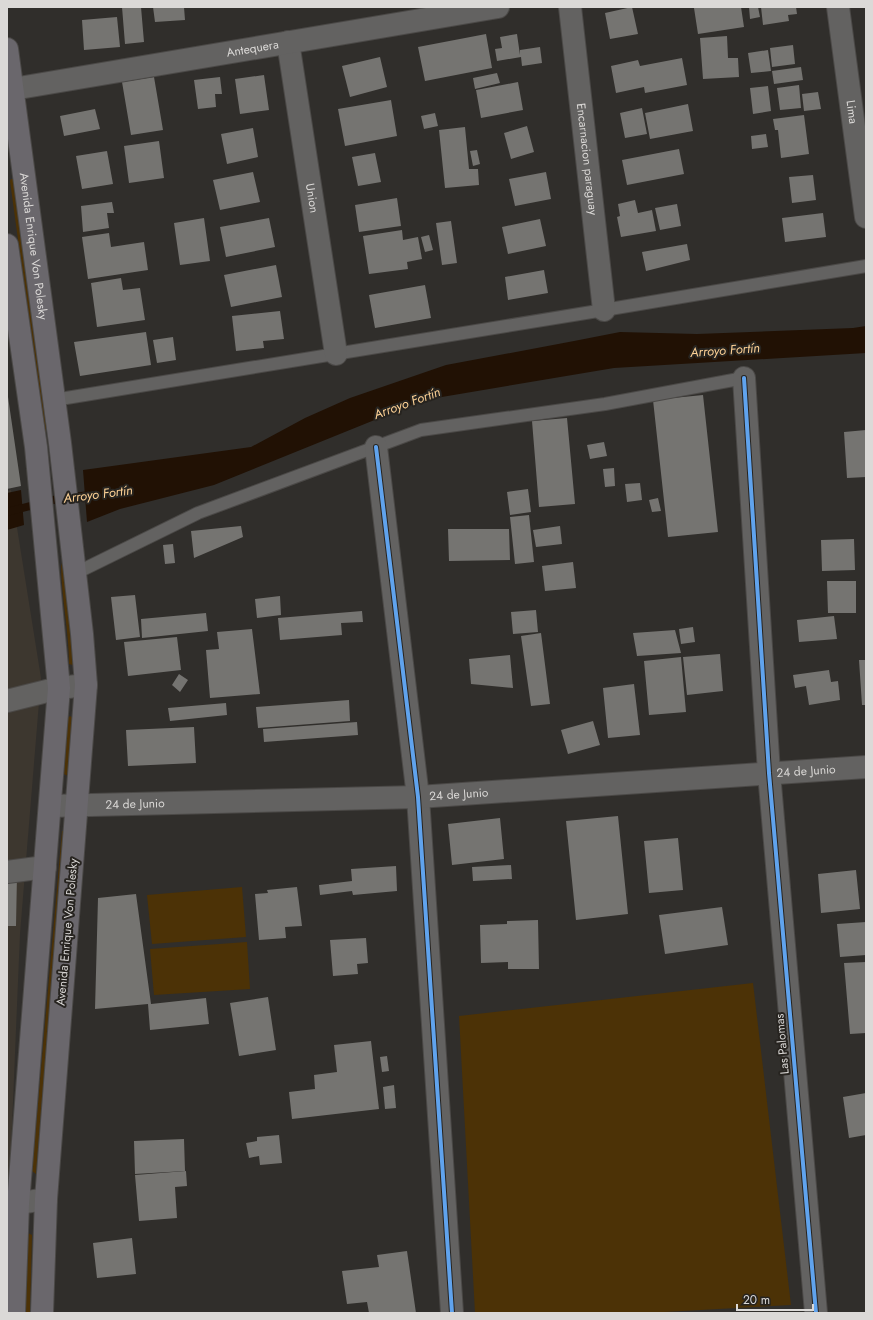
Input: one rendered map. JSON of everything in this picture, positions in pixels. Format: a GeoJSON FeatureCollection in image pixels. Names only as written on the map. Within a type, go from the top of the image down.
{"type":"FeatureCollection","features":[{"type":"Feature","properties":{"kind":"main road","name":"Avenida Enrique Von Polesky"},"geometry":{"type":"LineString","coordinates":[[7,49],[14,148],[60,443],[71,552],[82,634],[86,685],[46,1199],[42,1313]]}},
{"type":"Feature","properties":{"kind":"main road"},"geometry":{"type":"LineString","coordinates":[[7,245],[36,447],[59,688],[45,868],[13,1204],[14,1313]]}},
{"type":"Feature","properties":{"kind":"street","name":"Antequera"},"geometry":{"type":"LineString","coordinates":[[10,90],[498,7]]}},
{"type":"Feature","properties":{"kind":"street","name":"Encarnacion paraguay"},"geometry":{"type":"LineString","coordinates":[[570,7],[604,310]]}},
{"type":"Feature","properties":{"kind":"street","name":"Lima"},"geometry":{"type":"LineString","coordinates":[[838,7],[866,217]]}},
{"type":"Feature","properties":{"kind":"street","name":"Union"},"geometry":{"type":"LineString","coordinates":[[288,42],[336,354]]}},
{"type":"Feature","properties":{"kind":"street","name":"Las Palomas"},"geometry":{"type":"LineString","coordinates":[[744,378],[768,773],[816,1313]]}},
{"type":"Feature","properties":{"kind":"street"},"geometry":{"type":"LineString","coordinates":[[376,447],[418,797],[452,1313]]}},
{"type":"Feature","properties":{"kind":"street"},"geometry":{"type":"LineString","coordinates":[[7,701],[59,688],[86,685]]}},
{"type":"Feature","properties":{"kind":"street","name":"24 de Junio"},"geometry":{"type":"LineString","coordinates":[[50,806],[418,797],[866,767]]}},
{"type":"Feature","properties":{"kind":"street"},"geometry":{"type":"LineString","coordinates":[[7,872],[45,868]]}},
{"type":"Feature","properties":{"kind":"street"},"geometry":{"type":"LineString","coordinates":[[13,1204],[46,1199]]}},
{"type":"Feature","properties":{"kind":"lane"},"geometry":{"type":"LineString","coordinates":[[54,400],[866,266]]}},
{"type":"Feature","properties":{"kind":"lane"},"geometry":{"type":"LineString","coordinates":[[74,574],[198,513],[420,430],[605,404],[744,378]]}},
{"type":"Feature","properties":{"kind":"shaded area"},"geometry":{"type":"Polygon","coordinates":[[[11,179],[14,179],[47,418],[45,437],[10,181],[11,179]]]}},
{"type":"Feature","properties":{"kind":"shaded area"},"geometry":{"type":"Polygon","coordinates":[[[11,490],[41,678],[20,934],[7,1245],[7,491],[11,490]]]}},
{"type":"Feature","properties":{"kind":"shaded area"},"geometry":{"type":"Polygon","coordinates":[[[61,563],[66,580],[73,665],[69,664],[61,563]]]}},
{"type":"Feature","properties":{"kind":"shaded area"},"geometry":{"type":"Polygon","coordinates":[[[70,716],[73,718],[68,776],[64,774],[68,718],[70,716]]]}},
{"type":"Feature","properties":{"kind":"shaded area"},"geometry":{"type":"Polygon","coordinates":[[[62,831],[64,831],[36,1174],[32,1171],[62,831]]]}},
{"type":"Feature","properties":{"kind":"shaded area"},"geometry":{"type":"Polygon","coordinates":[[[242,887],[246,937],[152,944],[147,895],[242,887]]]}},
{"type":"Feature","properties":{"kind":"shaded area"},"geometry":{"type":"Polygon","coordinates":[[[247,942],[250,989],[154,995],[150,949],[247,942]]]}},
{"type":"Feature","properties":{"kind":"shaded area"},"geometry":{"type":"Polygon","coordinates":[[[753,983],[791,1305],[646,1313],[475,1313],[459,1016],[753,983]]]}},
{"type":"Feature","properties":{"kind":"shaded area"},"geometry":{"type":"Polygon","coordinates":[[[28,1233],[32,1235],[30,1313],[24,1313],[27,1235],[28,1233]]]}},
{"type":"Feature","properties":{"kind":"water"},"geometry":{"type":"Polygon","coordinates":[[[866,326],[866,353],[614,368],[424,400],[214,485],[120,509],[87,522],[83,470],[251,447],[305,418],[350,398],[446,365],[620,332],[697,334],[853,328],[866,326]]]}},
{"type":"Feature","properties":{"kind":"water"},"geometry":{"type":"Polygon","coordinates":[[[21,490],[24,525],[7,530],[7,493],[21,490]]]}},
{"type":"Feature","properties":{"kind":"building"},"geometry":{"type":"Polygon","coordinates":[[[122,7],[141,7],[144,42],[125,44],[122,7]]]}},
{"type":"Feature","properties":{"kind":"building"},"geometry":{"type":"Polygon","coordinates":[[[153,7],[184,7],[185,20],[155,22],[153,7]]]}},
{"type":"Feature","properties":{"kind":"building"},"geometry":{"type":"Polygon","coordinates":[[[632,7],[638,34],[610,39],[605,13],[632,7]]]}},
{"type":"Feature","properties":{"kind":"building"},"geometry":{"type":"Polygon","coordinates":[[[741,7],[744,27],[698,34],[694,8],[741,7]]]}},
{"type":"Feature","properties":{"kind":"building"},"geometry":{"type":"Polygon","coordinates":[[[749,7],[758,7],[760,17],[750,19],[749,7]]]}},
{"type":"Feature","properties":{"kind":"building"},"geometry":{"type":"Polygon","coordinates":[[[761,7],[796,7],[797,14],[788,15],[789,21],[763,25],[761,7]]]}},
{"type":"Feature","properties":{"kind":"building"},"geometry":{"type":"Polygon","coordinates":[[[117,17],[120,47],[84,50],[82,20],[117,17]]]}},
{"type":"Feature","properties":{"kind":"building"},"geometry":{"type":"Polygon","coordinates":[[[486,34],[492,68],[425,81],[418,47],[486,34]]]}},
{"type":"Feature","properties":{"kind":"building"},"geometry":{"type":"Polygon","coordinates":[[[517,34],[520,55],[520,50],[540,47],[542,63],[522,66],[521,57],[497,61],[495,49],[502,48],[500,37],[517,34]]]}},
{"type":"Feature","properties":{"kind":"building"},"geometry":{"type":"Polygon","coordinates":[[[727,36],[728,58],[738,58],[739,77],[703,79],[700,38],[727,36]]]}},
{"type":"Feature","properties":{"kind":"building"},"geometry":{"type":"Polygon","coordinates":[[[793,45],[795,64],[772,67],[770,48],[793,45]]]}},
{"type":"Feature","properties":{"kind":"building"},"geometry":{"type":"Polygon","coordinates":[[[768,50],[771,71],[751,73],[748,53],[768,50]]]}},
{"type":"Feature","properties":{"kind":"building"},"geometry":{"type":"Polygon","coordinates":[[[380,57],[387,87],[350,97],[342,66],[380,57]]]}},
{"type":"Feature","properties":{"kind":"building"},"geometry":{"type":"Polygon","coordinates":[[[682,58],[687,85],[645,93],[644,87],[616,93],[611,66],[638,60],[640,66],[682,58]]]}},
{"type":"Feature","properties":{"kind":"building"},"geometry":{"type":"Polygon","coordinates":[[[801,67],[803,80],[774,84],[772,71],[801,67]]]}},
{"type":"Feature","properties":{"kind":"building"},"geometry":{"type":"Polygon","coordinates":[[[497,73],[500,83],[475,89],[473,78],[497,73]]]}},
{"type":"Feature","properties":{"kind":"building"},"geometry":{"type":"Polygon","coordinates":[[[264,75],[269,110],[240,114],[235,79],[264,75]]]}},
{"type":"Feature","properties":{"kind":"building"},"geometry":{"type":"Polygon","coordinates":[[[154,77],[163,130],[131,135],[122,82],[154,77]]]}},
{"type":"Feature","properties":{"kind":"building"},"geometry":{"type":"Polygon","coordinates":[[[220,77],[222,94],[215,94],[216,107],[198,109],[194,80],[220,77]]]}},
{"type":"Feature","properties":{"kind":"building"},"geometry":{"type":"Polygon","coordinates":[[[518,82],[523,110],[481,118],[476,90],[518,82]]]}},
{"type":"Feature","properties":{"kind":"building"},"geometry":{"type":"Polygon","coordinates":[[[799,85],[801,108],[780,110],[777,88],[799,85]]]}},
{"type":"Feature","properties":{"kind":"building"},"geometry":{"type":"Polygon","coordinates":[[[768,86],[771,111],[753,114],[750,88],[768,86]]]}},
{"type":"Feature","properties":{"kind":"building"},"geometry":{"type":"Polygon","coordinates":[[[818,92],[821,109],[804,111],[802,94],[818,92]]]}},
{"type":"Feature","properties":{"kind":"building"},"geometry":{"type":"Polygon","coordinates":[[[391,100],[397,136],[345,146],[338,109],[391,100]]]}},
{"type":"Feature","properties":{"kind":"building"},"geometry":{"type":"Polygon","coordinates":[[[688,104],[693,131],[650,139],[645,113],[688,104]]]}},
{"type":"Feature","properties":{"kind":"building"},"geometry":{"type":"Polygon","coordinates":[[[642,108],[647,134],[625,138],[620,113],[642,108]]]}},
{"type":"Feature","properties":{"kind":"building"},"geometry":{"type":"Polygon","coordinates":[[[95,109],[100,129],[64,136],[60,116],[95,109]]]}},
{"type":"Feature","properties":{"kind":"building"},"geometry":{"type":"Polygon","coordinates":[[[435,113],[438,126],[424,129],[421,116],[435,113]]]}},
{"type":"Feature","properties":{"kind":"building"},"geometry":{"type":"Polygon","coordinates":[[[804,115],[809,154],[781,158],[778,130],[775,130],[773,119],[804,115]]]}},
{"type":"Feature","properties":{"kind":"building"},"geometry":{"type":"Polygon","coordinates":[[[527,126],[534,152],[511,159],[504,133],[527,126]]]}},
{"type":"Feature","properties":{"kind":"building"},"geometry":{"type":"Polygon","coordinates":[[[465,127],[469,169],[478,169],[479,185],[445,188],[439,130],[465,127]]]}},
{"type":"Feature","properties":{"kind":"building"},"geometry":{"type":"Polygon","coordinates":[[[253,128],[258,157],[227,164],[221,134],[253,128]]]}},
{"type":"Feature","properties":{"kind":"building"},"geometry":{"type":"Polygon","coordinates":[[[766,134],[768,147],[752,149],[751,136],[766,134]]]}},
{"type":"Feature","properties":{"kind":"building"},"geometry":{"type":"Polygon","coordinates":[[[159,141],[164,178],[129,183],[124,146],[159,141]]]}},
{"type":"Feature","properties":{"kind":"building"},"geometry":{"type":"Polygon","coordinates":[[[679,149],[684,174],[627,185],[622,160],[679,149]]]}},
{"type":"Feature","properties":{"kind":"building"},"geometry":{"type":"Polygon","coordinates":[[[477,150],[480,164],[473,166],[470,151],[477,150]]]}},
{"type":"Feature","properties":{"kind":"building"},"geometry":{"type":"Polygon","coordinates":[[[107,151],[113,184],[82,189],[76,156],[107,151]]]}},
{"type":"Feature","properties":{"kind":"building"},"geometry":{"type":"Polygon","coordinates":[[[375,153],[381,182],[358,186],[352,157],[375,153]]]}},
{"type":"Feature","properties":{"kind":"building"},"geometry":{"type":"Polygon","coordinates":[[[253,172],[260,202],[220,210],[213,180],[253,172]]]}},
{"type":"Feature","properties":{"kind":"building"},"geometry":{"type":"Polygon","coordinates":[[[546,172],[551,199],[515,206],[509,179],[546,172]]]}},
{"type":"Feature","properties":{"kind":"building"},"geometry":{"type":"Polygon","coordinates":[[[813,175],[816,200],[792,203],[789,177],[813,175]]]}},
{"type":"Feature","properties":{"kind":"building"},"geometry":{"type":"Polygon","coordinates":[[[397,198],[401,226],[359,232],[355,205],[397,198]]]}},
{"type":"Feature","properties":{"kind":"building"},"geometry":{"type":"Polygon","coordinates":[[[635,200],[638,213],[652,210],[656,231],[621,237],[617,217],[620,216],[618,204],[635,200]]]}},
{"type":"Feature","properties":{"kind":"building"},"geometry":{"type":"Polygon","coordinates":[[[112,202],[114,213],[107,213],[109,228],[83,232],[81,206],[112,202]]]}},
{"type":"Feature","properties":{"kind":"building"},"geometry":{"type":"Polygon","coordinates":[[[677,204],[681,226],[660,230],[655,208],[677,204]]]}},
{"type":"Feature","properties":{"kind":"building"},"geometry":{"type":"Polygon","coordinates":[[[823,213],[826,237],[785,242],[782,218],[823,213]]]}},
{"type":"Feature","properties":{"kind":"building"},"geometry":{"type":"Polygon","coordinates":[[[204,218],[210,261],[180,265],[174,223],[204,218]]]}},
{"type":"Feature","properties":{"kind":"building"},"geometry":{"type":"Polygon","coordinates":[[[269,218],[275,247],[226,257],[220,227],[269,218]]]}},
{"type":"Feature","properties":{"kind":"building"},"geometry":{"type":"Polygon","coordinates":[[[540,219],[546,246],[508,254],[502,227],[540,219]]]}},
{"type":"Feature","properties":{"kind":"building"},"geometry":{"type":"Polygon","coordinates":[[[451,221],[457,263],[442,265],[436,223],[451,221]]]}},
{"type":"Feature","properties":{"kind":"building"},"geometry":{"type":"Polygon","coordinates":[[[402,230],[403,240],[418,237],[422,259],[407,262],[408,269],[369,274],[363,236],[402,230]]]}},
{"type":"Feature","properties":{"kind":"building"},"geometry":{"type":"Polygon","coordinates":[[[109,233],[111,247],[144,242],[148,270],[88,279],[82,237],[109,233]]]}},
{"type":"Feature","properties":{"kind":"building"},"geometry":{"type":"Polygon","coordinates":[[[429,235],[433,250],[425,252],[421,237],[429,235]]]}},
{"type":"Feature","properties":{"kind":"building"},"geometry":{"type":"Polygon","coordinates":[[[687,244],[690,260],[646,271],[642,252],[687,244]]]}},
{"type":"Feature","properties":{"kind":"building"},"geometry":{"type":"Polygon","coordinates":[[[276,265],[282,297],[231,307],[224,275],[276,265]]]}},
{"type":"Feature","properties":{"kind":"building"},"geometry":{"type":"Polygon","coordinates":[[[544,270],[548,293],[508,300],[505,277],[544,270]]]}},
{"type":"Feature","properties":{"kind":"building"},"geometry":{"type":"Polygon","coordinates":[[[121,278],[123,290],[140,288],[145,320],[97,327],[91,283],[121,278]]]}},
{"type":"Feature","properties":{"kind":"building"},"geometry":{"type":"Polygon","coordinates":[[[425,285],[431,318],[375,328],[369,295],[425,285]]]}},
{"type":"Feature","properties":{"kind":"building"},"geometry":{"type":"Polygon","coordinates":[[[280,311],[284,339],[263,341],[264,348],[236,351],[232,316],[280,311]]]}},
{"type":"Feature","properties":{"kind":"building"},"geometry":{"type":"Polygon","coordinates":[[[146,332],[151,365],[80,376],[74,342],[146,332]]]}},
{"type":"Feature","properties":{"kind":"building"},"geometry":{"type":"Polygon","coordinates":[[[173,337],[176,360],[157,363],[153,340],[173,337]]]}},
{"type":"Feature","properties":{"kind":"building"},"geometry":{"type":"Polygon","coordinates":[[[7,390],[21,486],[7,489],[7,390]]]}},
{"type":"Feature","properties":{"kind":"building"},"geometry":{"type":"Polygon","coordinates":[[[703,395],[718,532],[668,537],[653,400],[703,395]]]}},
{"type":"Feature","properties":{"kind":"building"},"geometry":{"type":"Polygon","coordinates":[[[567,418],[575,504],[539,507],[532,421],[567,418]]]}},
{"type":"Feature","properties":{"kind":"building"},"geometry":{"type":"Polygon","coordinates":[[[866,430],[866,477],[847,478],[844,432],[866,430]]]}},
{"type":"Feature","properties":{"kind":"building"},"geometry":{"type":"Polygon","coordinates":[[[604,442],[607,456],[590,459],[587,445],[604,442]]]}},
{"type":"Feature","properties":{"kind":"building"},"geometry":{"type":"Polygon","coordinates":[[[614,468],[615,486],[605,487],[603,469],[614,468]]]}},
{"type":"Feature","properties":{"kind":"building"},"geometry":{"type":"Polygon","coordinates":[[[640,483],[642,500],[627,502],[625,484],[640,483]]]}},
{"type":"Feature","properties":{"kind":"building"},"geometry":{"type":"Polygon","coordinates":[[[528,489],[531,512],[510,515],[507,492],[528,489]]]}},
{"type":"Feature","properties":{"kind":"building"},"geometry":{"type":"Polygon","coordinates":[[[658,498],[661,511],[652,512],[649,500],[658,498]]]}},
{"type":"Feature","properties":{"kind":"building"},"geometry":{"type":"Polygon","coordinates":[[[529,515],[534,562],[515,564],[510,517],[529,515]]]}},
{"type":"Feature","properties":{"kind":"building"},"geometry":{"type":"Polygon","coordinates":[[[241,526],[243,537],[194,558],[191,531],[241,526]]]}},
{"type":"Feature","properties":{"kind":"building"},"geometry":{"type":"Polygon","coordinates":[[[560,526],[562,544],[536,547],[533,530],[560,526]]]}},
{"type":"Feature","properties":{"kind":"building"},"geometry":{"type":"Polygon","coordinates":[[[448,529],[509,529],[510,560],[449,561],[448,529]]]}},
{"type":"Feature","properties":{"kind":"building"},"geometry":{"type":"Polygon","coordinates":[[[854,539],[855,570],[822,571],[821,540],[854,539]]]}},
{"type":"Feature","properties":{"kind":"building"},"geometry":{"type":"Polygon","coordinates":[[[173,544],[175,563],[165,564],[163,545],[173,544]]]}},
{"type":"Feature","properties":{"kind":"building"},"geometry":{"type":"Polygon","coordinates":[[[573,562],[576,588],[545,591],[542,566],[573,562]]]}},
{"type":"Feature","properties":{"kind":"building"},"geometry":{"type":"Polygon","coordinates":[[[827,581],[856,581],[856,613],[828,613],[827,581]]]}},
{"type":"Feature","properties":{"kind":"building"},"geometry":{"type":"Polygon","coordinates":[[[135,595],[140,637],[116,640],[111,597],[135,595]]]}},
{"type":"Feature","properties":{"kind":"building"},"geometry":{"type":"Polygon","coordinates":[[[280,596],[281,615],[257,618],[255,599],[280,596]]]}},
{"type":"Feature","properties":{"kind":"building"},"geometry":{"type":"Polygon","coordinates":[[[536,610],[538,632],[513,634],[511,612],[536,610]]]}},
{"type":"Feature","properties":{"kind":"building"},"geometry":{"type":"Polygon","coordinates":[[[362,611],[363,622],[341,623],[342,635],[280,640],[278,618],[362,611]]]}},
{"type":"Feature","properties":{"kind":"building"},"geometry":{"type":"Polygon","coordinates":[[[206,613],[208,631],[142,638],[141,619],[206,613]]]}},
{"type":"Feature","properties":{"kind":"building"},"geometry":{"type":"Polygon","coordinates":[[[834,616],[837,639],[799,642],[797,620],[834,616]]]}},
{"type":"Feature","properties":{"kind":"building"},"geometry":{"type":"Polygon","coordinates":[[[693,627],[695,642],[681,644],[679,629],[693,627]]]}},
{"type":"Feature","properties":{"kind":"building"},"geometry":{"type":"Polygon","coordinates":[[[252,629],[260,694],[210,698],[206,650],[219,649],[217,632],[252,629]]]}},
{"type":"Feature","properties":{"kind":"building"},"geometry":{"type":"Polygon","coordinates":[[[675,630],[681,653],[637,656],[633,633],[675,630]]]}},
{"type":"Feature","properties":{"kind":"building"},"geometry":{"type":"Polygon","coordinates":[[[541,633],[550,704],[531,706],[521,636],[541,633]]]}},
{"type":"Feature","properties":{"kind":"building"},"geometry":{"type":"Polygon","coordinates":[[[177,637],[181,670],[128,676],[124,642],[177,637]]]}},
{"type":"Feature","properties":{"kind":"building"},"geometry":{"type":"Polygon","coordinates":[[[720,654],[723,691],[687,695],[683,657],[720,654]]]}},
{"type":"Feature","properties":{"kind":"building"},"geometry":{"type":"Polygon","coordinates":[[[510,655],[513,688],[471,684],[469,659],[510,655]]]}},
{"type":"Feature","properties":{"kind":"building"},"geometry":{"type":"Polygon","coordinates":[[[681,657],[686,712],[649,715],[644,661],[681,657]]]}},
{"type":"Feature","properties":{"kind":"building"},"geometry":{"type":"Polygon","coordinates":[[[859,660],[866,660],[866,705],[862,705],[859,660]]]}},
{"type":"Feature","properties":{"kind":"building"},"geometry":{"type":"Polygon","coordinates":[[[829,670],[831,682],[838,681],[840,700],[809,705],[806,686],[795,688],[793,675],[829,670]]]}},
{"type":"Feature","properties":{"kind":"building"},"geometry":{"type":"Polygon","coordinates":[[[179,674],[188,680],[180,692],[172,685],[179,674]]]}},
{"type":"Feature","properties":{"kind":"building"},"geometry":{"type":"Polygon","coordinates":[[[634,684],[640,735],[608,738],[603,688],[634,684]]]}},
{"type":"Feature","properties":{"kind":"building"},"geometry":{"type":"Polygon","coordinates":[[[349,700],[350,721],[258,728],[256,707],[349,700]]]}},
{"type":"Feature","properties":{"kind":"building"},"geometry":{"type":"Polygon","coordinates":[[[226,703],[227,715],[170,721],[168,708],[226,703]]]}},
{"type":"Feature","properties":{"kind":"building"},"geometry":{"type":"Polygon","coordinates":[[[593,721],[600,745],[568,754],[561,730],[593,721]]]}},
{"type":"Feature","properties":{"kind":"building"},"geometry":{"type":"Polygon","coordinates":[[[357,722],[358,735],[264,742],[263,729],[357,722]]]}},
{"type":"Feature","properties":{"kind":"building"},"geometry":{"type":"Polygon","coordinates":[[[194,727],[196,763],[128,766],[126,730],[194,727]]]}},
{"type":"Feature","properties":{"kind":"building"},"geometry":{"type":"Polygon","coordinates":[[[618,816],[628,914],[576,920],[566,821],[618,816]]]}},
{"type":"Feature","properties":{"kind":"building"},"geometry":{"type":"Polygon","coordinates":[[[500,818],[504,859],[452,865],[448,824],[500,818]]]}},
{"type":"Feature","properties":{"kind":"building"},"geometry":{"type":"Polygon","coordinates":[[[678,838],[683,890],[649,893],[644,841],[678,838]]]}},
{"type":"Feature","properties":{"kind":"building"},"geometry":{"type":"Polygon","coordinates":[[[511,865],[512,879],[473,881],[472,867],[511,865]]]}},
{"type":"Feature","properties":{"kind":"building"},"geometry":{"type":"Polygon","coordinates":[[[396,866],[397,891],[353,895],[352,891],[320,895],[319,885],[352,881],[351,869],[396,866]]]}},
{"type":"Feature","properties":{"kind":"building"},"geometry":{"type":"Polygon","coordinates":[[[856,870],[860,909],[821,913],[818,874],[856,870]]]}},
{"type":"Feature","properties":{"kind":"building"},"geometry":{"type":"Polygon","coordinates":[[[7,875],[17,875],[16,926],[7,926],[7,875]]]}},
{"type":"Feature","properties":{"kind":"building"},"geometry":{"type":"Polygon","coordinates":[[[297,887],[302,926],[285,927],[286,938],[259,940],[255,894],[268,893],[267,890],[297,887]]]}},
{"type":"Feature","properties":{"kind":"building"},"geometry":{"type":"Polygon","coordinates":[[[136,894],[151,1004],[206,998],[209,1024],[150,1030],[148,1004],[95,1009],[98,898],[136,894]]]}},
{"type":"Feature","properties":{"kind":"building"},"geometry":{"type":"Polygon","coordinates":[[[722,907],[728,945],[665,954],[659,915],[722,907]]]}},
{"type":"Feature","properties":{"kind":"building"},"geometry":{"type":"Polygon","coordinates":[[[538,920],[539,969],[508,969],[508,962],[481,963],[480,925],[507,924],[507,921],[538,920]]]}},
{"type":"Feature","properties":{"kind":"building"},"geometry":{"type":"Polygon","coordinates":[[[866,922],[866,955],[840,957],[837,924],[866,922]]]}},
{"type":"Feature","properties":{"kind":"building"},"geometry":{"type":"Polygon","coordinates":[[[366,938],[368,963],[357,964],[358,974],[333,976],[330,940],[366,938]]]}},
{"type":"Feature","properties":{"kind":"building"},"geometry":{"type":"Polygon","coordinates":[[[866,962],[866,1033],[850,1034],[844,963],[866,962]]]}},
{"type":"Feature","properties":{"kind":"building"},"geometry":{"type":"Polygon","coordinates":[[[268,997],[276,1050],[239,1056],[230,1003],[268,997]]]}},
{"type":"Feature","properties":{"kind":"building"},"geometry":{"type":"Polygon","coordinates":[[[371,1041],[379,1109],[292,1119],[289,1092],[315,1089],[314,1075],[337,1072],[334,1045],[371,1041]]]}},
{"type":"Feature","properties":{"kind":"building"},"geometry":{"type":"Polygon","coordinates":[[[387,1056],[389,1071],[382,1072],[380,1057],[387,1056]]]}},
{"type":"Feature","properties":{"kind":"building"},"geometry":{"type":"Polygon","coordinates":[[[394,1085],[396,1108],[385,1109],[383,1087],[394,1085]]]}},
{"type":"Feature","properties":{"kind":"building"},"geometry":{"type":"Polygon","coordinates":[[[866,1093],[866,1135],[849,1138],[843,1097],[866,1093]]]}},
{"type":"Feature","properties":{"kind":"building"},"geometry":{"type":"Polygon","coordinates":[[[279,1135],[282,1163],[260,1165],[259,1156],[249,1158],[246,1143],[257,1141],[257,1137],[279,1135]]]}},
{"type":"Feature","properties":{"kind":"building"},"geometry":{"type":"Polygon","coordinates":[[[184,1139],[185,1171],[135,1174],[134,1141],[184,1139]]]}},
{"type":"Feature","properties":{"kind":"building"},"geometry":{"type":"Polygon","coordinates":[[[186,1171],[187,1186],[175,1187],[177,1218],[139,1221],[135,1175],[186,1171]]]}},
{"type":"Feature","properties":{"kind":"building"},"geometry":{"type":"Polygon","coordinates":[[[132,1238],[136,1274],[97,1278],[93,1243],[132,1238]]]}},
{"type":"Feature","properties":{"kind":"building"},"geometry":{"type":"Polygon","coordinates":[[[407,1251],[416,1313],[369,1313],[367,1302],[347,1304],[342,1271],[379,1267],[377,1255],[407,1251]]]}},
{"type":"Feature","properties":{"kind":"waterway","name":"Arroyo Fortín"},"geometry":{"type":"LineString","coordinates":[[7,512],[53,500],[96,494]]}},
{"type":"Feature","properties":{"kind":"cycle path"},"geometry":{"type":"LineString","coordinates":[[744,378],[769,773],[816,1313]]}},
{"type":"Feature","properties":{"kind":"cycle path"},"geometry":{"type":"LineString","coordinates":[[376,447],[418,797],[452,1313]]}}]}
